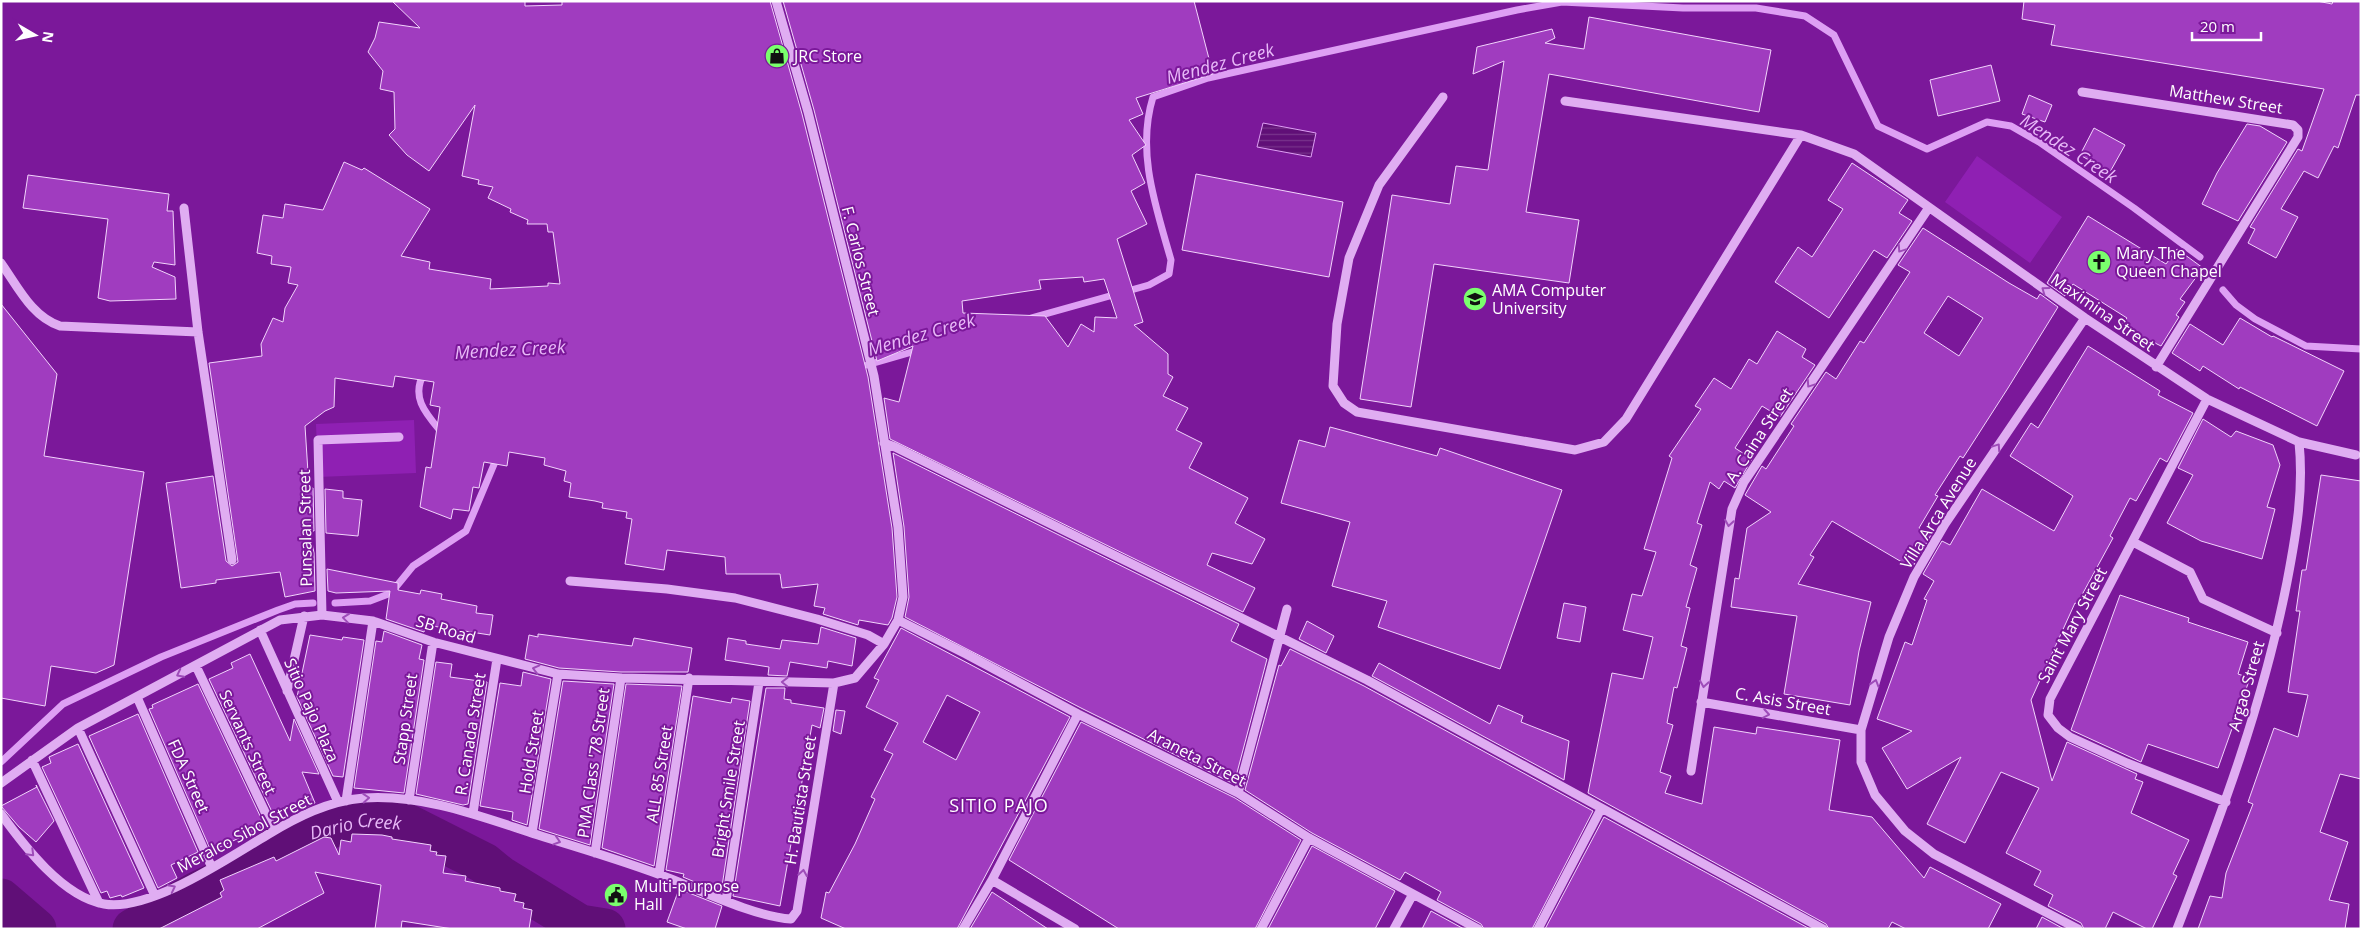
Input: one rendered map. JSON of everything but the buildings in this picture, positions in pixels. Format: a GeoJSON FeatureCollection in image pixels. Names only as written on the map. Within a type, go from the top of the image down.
{"type":"FeatureCollection","features":[{"type":"Feature","properties":{"kind":"street","name":"F. Carlos Street"},"geometry":{"type":"LineString","coordinates":[[776,1],[808,112],[874,376],[898,527],[903,597],[898,620]]}},
{"type":"Feature","properties":{"kind":"street","name":"Matthew Street"},"geometry":{"type":"LineString","coordinates":[[2082,92],[2293,125],[2298,130],[2298,137],[2156,367]]}},
{"type":"Feature","properties":{"kind":"street"},"geometry":{"type":"LineString","coordinates":[[1443,97],[1379,185],[1349,258],[1337,324],[1333,386],[1344,403],[1357,412],[1575,450],[1604,442],[1626,419],[1801,135]]}},
{"type":"Feature","properties":{"kind":"street","name":"Maximina Street"},"geometry":{"type":"LineString","coordinates":[[1565,101],[1801,135],[1854,154],[1928,209],[2085,318],[2156,367],[2207,399],[2299,442],[2356,455]]}},
{"type":"Feature","properties":{"kind":"street"},"geometry":{"type":"LineString","coordinates":[[184,208],[198,332],[232,560]]}},
{"type":"Feature","properties":{"kind":"street","name":"A. Caina Street"},"geometry":{"type":"LineString","coordinates":[[1691,771],[1732,509],[1744,482],[1928,209]]}},
{"type":"Feature","properties":{"kind":"street"},"geometry":{"type":"LineString","coordinates":[[1,262],[36,313],[47,322],[60,326],[198,332]]}},
{"type":"Feature","properties":{"kind":"street","name":"Villa Arca Avenue"},"geometry":{"type":"LineString","coordinates":[[2078,929],[1934,854],[1905,831],[1876,795],[1861,762],[1861,730],[1889,637],[1914,577],[1945,524],[2085,318]]}},
{"type":"Feature","properties":{"kind":"street","name":"Saint Mary Street"},"geometry":{"type":"LineString","coordinates":[[2207,399],[2050,699],[2048,715],[2058,728],[2070,737],[2127,763],[2226,802]]}},
{"type":"Feature","properties":{"kind":"street","name":"Punsalan Street"},"geometry":{"type":"LineString","coordinates":[[322,615],[318,440],[398,437]]}},
{"type":"Feature","properties":{"kind":"street","name":"Argao Street"},"geometry":{"type":"LineString","coordinates":[[2177,929],[2226,802],[2264,686],[2277,633],[2299,517],[2302,489],[2299,442]]}},
{"type":"Feature","properties":{"kind":"street"},"geometry":{"type":"LineString","coordinates":[[884,443],[895,446],[1367,680],[1823,929]]}},
{"type":"Feature","properties":{"kind":"street"},"geometry":{"type":"LineString","coordinates":[[2133,542],[2190,572],[2203,599],[2277,633]]}},
{"type":"Feature","properties":{"kind":"street"},"geometry":{"type":"LineString","coordinates":[[570,581],[667,589],[735,598],[834,624],[868,635],[884,644]]}},
{"type":"Feature","properties":{"kind":"street"},"geometry":{"type":"LineString","coordinates":[[1238,793],[1287,609]]}},
{"type":"Feature","properties":{"kind":"street","name":"SB Road"},"geometry":{"type":"LineString","coordinates":[[1,783],[78,728],[280,620],[322,615],[373,621],[433,642],[497,660],[558,674],[621,678],[689,678],[759,682],[834,683],[855,678],[884,644],[898,620]]}},
{"type":"Feature","properties":{"kind":"street"},"geometry":{"type":"LineString","coordinates":[[287,691],[304,616]]}},
{"type":"Feature","properties":{"kind":"street","name":"Araneta Street"},"geometry":{"type":"LineString","coordinates":[[898,620],[1078,714],[1238,793],[1309,838],[1478,929]]}},
{"type":"Feature","properties":{"kind":"street"},"geometry":{"type":"LineString","coordinates":[[342,802],[373,621]]}},
{"type":"Feature","properties":{"kind":"street","name":"Sitio Pajo Plaza"},"geometry":{"type":"LineString","coordinates":[[260,630],[287,691],[342,802]]}},
{"type":"Feature","properties":{"kind":"street","name":"Stapp Street"},"geometry":{"type":"LineString","coordinates":[[408,800],[433,642]]}},
{"type":"Feature","properties":{"kind":"street","name":"R. Canada Street"},"geometry":{"type":"LineString","coordinates":[[473,813],[497,660]]}},
{"type":"Feature","properties":{"kind":"street","name":"Servants Street"},"geometry":{"type":"LineString","coordinates":[[196,666],[274,831]]}},
{"type":"Feature","properties":{"kind":"street","name":"Hold Street"},"geometry":{"type":"LineString","coordinates":[[532,833],[558,674]]}},
{"type":"Feature","properties":{"kind":"street","name":"PMA Class '78 Street"},"geometry":{"type":"LineString","coordinates":[[595,853],[621,678]]}},
{"type":"Feature","properties":{"kind":"street","name":"ALL 85 Street"},"geometry":{"type":"LineString","coordinates":[[659,874],[689,678]]}},
{"type":"Feature","properties":{"kind":"street","name":"Bright Smile Street"},"geometry":{"type":"LineString","coordinates":[[726,901],[759,682]]}},
{"type":"Feature","properties":{"kind":"street","name":"H. Bautista Street"},"geometry":{"type":"LineString","coordinates":[[791,919],[797,911],[834,683]]}},
{"type":"Feature","properties":{"kind":"street","name":"FDA Street"},"geometry":{"type":"LineString","coordinates":[[137,697],[212,868]]}},
{"type":"Feature","properties":{"kind":"street","name":"C. Asis Street"},"geometry":{"type":"LineString","coordinates":[[1701,702],[1861,730]]}},
{"type":"Feature","properties":{"kind":"street"},"geometry":{"type":"LineString","coordinates":[[963,929],[992,880],[1078,714]]}},
{"type":"Feature","properties":{"kind":"street"},"geometry":{"type":"LineString","coordinates":[[78,728],[155,896]]}},
{"type":"Feature","properties":{"kind":"street"},"geometry":{"type":"LineString","coordinates":[[32,760],[99,903]]}},
{"type":"Feature","properties":{"kind":"street","name":"Meralco Sibol Street"},"geometry":{"type":"LineString","coordinates":[[1,814],[25,847],[46,868],[83,897],[99,903],[127,905],[155,896],[212,868],[294,819],[342,802],[384,798],[408,800],[473,813],[659,874],[726,901],[781,918],[791,919]]}},
{"type":"Feature","properties":{"kind":"street"},"geometry":{"type":"LineString","coordinates":[[1538,929],[1601,809]]}},
{"type":"Feature","properties":{"kind":"street"},"geometry":{"type":"LineString","coordinates":[[1261,929],[1309,838]]}},
{"type":"Feature","properties":{"kind":"street"},"geometry":{"type":"LineString","coordinates":[[992,880],[1075,929]]}},
{"type":"Feature","properties":{"kind":"street"},"geometry":{"type":"LineString","coordinates":[[1394,929],[1413,894]]}},
{"type":"Feature","properties":{"kind":"shaded area"},"geometry":{"type":"Polygon","coordinates":[[[1263,123],[1316,133],[1311,157],[1257,147],[1263,123]]]}},
{"type":"Feature","properties":{"kind":"shaded area"},"geometry":{"type":"Polygon","coordinates":[[[1977,156],[2062,217],[2030,263],[1945,202],[1977,156]]]}},
{"type":"Feature","properties":{"kind":"shaded area"},"geometry":{"type":"Polygon","coordinates":[[[414,420],[416,473],[318,477],[316,424],[414,420]]]}},
{"type":"Feature","properties":{"kind":"waterway","name":"Mendez Creek"},"geometry":{"type":"LineString","coordinates":[[1031,318],[1149,285],[1169,274],[1171,260],[1154,200],[1147,159],[1148,118],[1153,97],[1208,78],[1517,10],[1562,2],[1683,8],[1756,8],[1805,16],[1834,35],[1878,126],[1927,149],[1987,122],[2011,126],[2039,142],[2134,208],[2200,257]]}},
{"type":"Feature","properties":{"kind":"waterway"},"geometry":{"type":"LineString","coordinates":[[2223,290],[2236,305],[2255,319],[2306,346],[2361,349]]}},
{"type":"Feature","properties":{"kind":"waterway","name":"Mendez Creek"},"geometry":{"type":"LineString","coordinates":[[867,365],[919,350]]}},
{"type":"Feature","properties":{"kind":"waterway","name":"Mendez Creek"},"geometry":{"type":"LineString","coordinates":[[425,372],[421,381],[419,398],[426,413],[443,434]]}},
{"type":"Feature","properties":{"kind":"waterway","name":"Mendez Creek"},"geometry":{"type":"LineString","coordinates":[[335,603],[370,601],[391,593],[413,566],[466,531],[495,462],[491,457]]}},
{"type":"Feature","properties":{"kind":"waterway"},"geometry":{"type":"LineString","coordinates":[[1,762],[63,704],[161,657],[278,610],[295,604],[313,603]]}},
{"type":"Feature","properties":{"kind":"waterway","name":"Dario Creek"},"geometry":{"type":"LineString","coordinates":[[133,929],[197,892],[247,868],[289,838],[363,820],[405,823],[484,863],[500,876],[580,925],[605,929]]}},
{"type":"Feature","properties":{"kind":"waterway","name":"Dario Creek"},"geometry":{"type":"LineString","coordinates":[[1,899],[36,929]]}},
{"type":"Feature","properties":{"kind":"place","name":"JRC Store"},"geometry":{"type":"Point","coordinates":[777,56]}},
{"type":"Feature","properties":{"kind":"place","name":"Mary The Queen Chapel"},"geometry":{"type":"Point","coordinates":[2099,262]}},
{"type":"Feature","properties":{"kind":"place","name":"AMA Computer University"},"geometry":{"type":"Point","coordinates":[1475,299]}},
{"type":"Feature","properties":{"kind":"place","name":"Multi-purpose Hall"},"geometry":{"type":"Point","coordinates":[616,895]}},
{"type":"Feature","properties":{"kind":"district","name":"SITIO PAJO"},"geometry":{"type":"Point","coordinates":[999,805]}}]}
